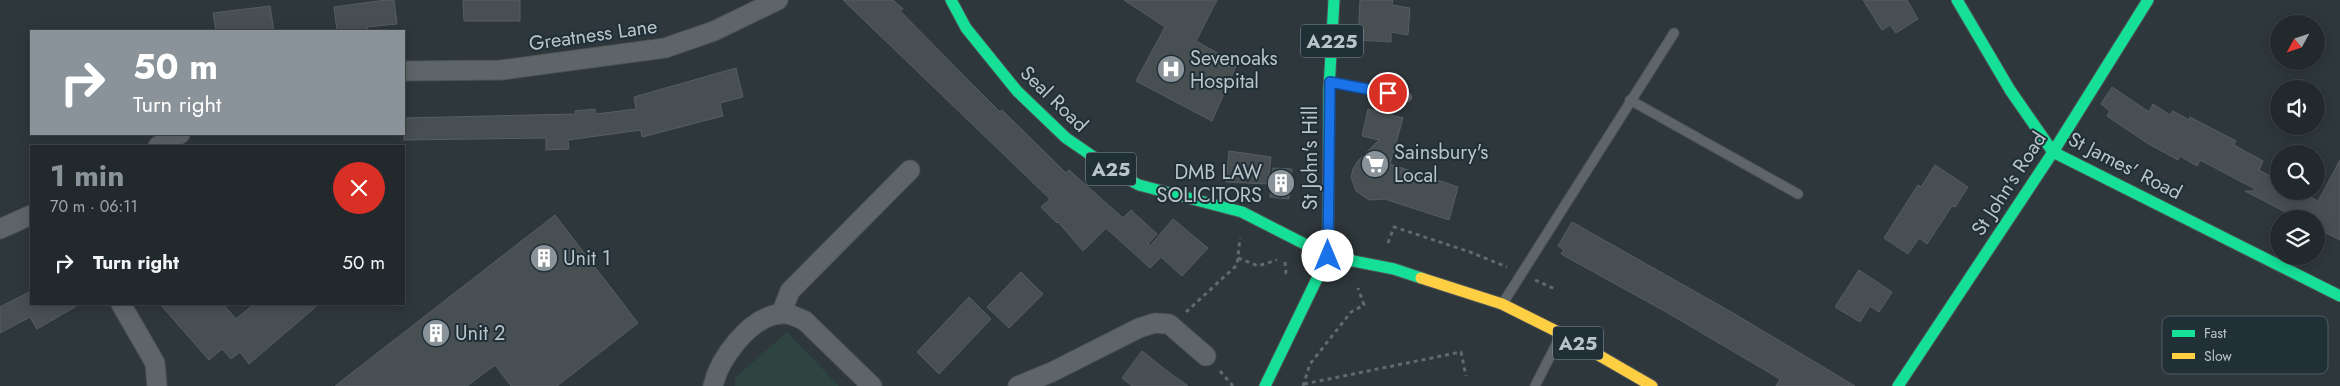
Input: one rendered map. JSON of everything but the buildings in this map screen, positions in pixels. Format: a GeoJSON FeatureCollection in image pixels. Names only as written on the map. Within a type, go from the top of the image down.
{"type":"FeatureCollection","features":[{"type":"Feature","properties":{"kind":"main road","name":"Seal Road"},"geometry":{"type":"LineString","coordinates":[[951,0],[966,28],[1000,72],[1040,115],[1081,150],[1139,185],[1242,212],[1328,256]]}},
{"type":"Feature","properties":{"kind":"main road","name":"St John's Hill"},"geometry":{"type":"LineString","coordinates":[[1328,256],[1330,82],[1334,0]]}},
{"type":"Feature","properties":{"kind":"main road","name":"St James' Road"},"geometry":{"type":"LineString","coordinates":[[1957,0],[2010,90],[2053,152],[2340,296]]}},
{"type":"Feature","properties":{"kind":"main road","name":"St John's Road"},"geometry":{"type":"LineString","coordinates":[[1898,386],[2053,152],[2148,0]]}},
{"type":"Feature","properties":{"kind":"main road","name":"A25"},"geometry":{"type":"LineString","coordinates":[[1328,256],[1394,268],[1502,304],[1562,334],[1652,386]]}},
{"type":"Feature","properties":{"kind":"main road","name":"A225"},"geometry":{"type":"LineString","coordinates":[[1265,386],[1328,256]]}},
{"type":"Feature","properties":{"kind":"street","name":"Greatness Lane"},"geometry":{"type":"LineString","coordinates":[[405,71],[501,70],[665,48],[714,31],[778,0]]}},
{"type":"Feature","properties":{"kind":"street"},"geometry":{"type":"LineString","coordinates":[[160,145],[178,135]]}},
{"type":"Feature","properties":{"kind":"street"},"geometry":{"type":"LineString","coordinates":[[780,314],[790,290],[910,170]]}},
{"type":"Feature","properties":{"kind":"street"},"geometry":{"type":"LineString","coordinates":[[0,229],[30,215]]}},
{"type":"Feature","properties":{"kind":"street"},"geometry":{"type":"LineString","coordinates":[[123,305],[155,362],[157,386]]}},
{"type":"Feature","properties":{"kind":"street"},"geometry":{"type":"LineString","coordinates":[[713,386],[722,360],[735,345],[758,324],[769,317],[780,314],[794,316],[808,324],[872,386]]}},
{"type":"Feature","properties":{"kind":"street"},"geometry":{"type":"LineString","coordinates":[[1018,386],[1052,372],[1140,328],[1159,323],[1171,326],[1206,356]]}},
{"type":"Feature","properties":{"kind":"lane"},"geometry":{"type":"LineString","coordinates":[[1502,304],[1674,33]]}},
{"type":"Feature","properties":{"kind":"lane"},"geometry":{"type":"LineString","coordinates":[[1330,82],[1407,97]]}},
{"type":"Feature","properties":{"kind":"lane"},"geometry":{"type":"LineString","coordinates":[[1630,100],[1798,194]]}},
{"type":"Feature","properties":{"kind":"lane"},"geometry":{"type":"LineString","coordinates":[[1535,386],[1562,334]]}},
{"type":"Feature","properties":{"kind":"path"},"geometry":{"type":"LineString","coordinates":[[1171,326],[1237,265],[1242,212]]}},
{"type":"Feature","properties":{"kind":"path"},"geometry":{"type":"LineString","coordinates":[[1238,258],[1258,266],[1285,258]]}},
{"type":"Feature","properties":{"kind":"path"},"geometry":{"type":"LineString","coordinates":[[1304,384],[1461,352],[1466,376]]}},
{"type":"Feature","properties":{"kind":"green space"},"geometry":{"type":"Polygon","coordinates":[[[787,332],[839,386],[735,386],[735,378],[787,332]]]}},
{"type":"Feature","properties":{"kind":"traffic: fast"},"geometry":{"type":"LineString","coordinates":[[951,0],[966,28],[1017,91],[1066,138],[1120,175],[1139,185],[1242,212],[1328,256],[1394,269],[1421,278]]}},
{"type":"Feature","properties":{"kind":"traffic: fast"},"geometry":{"type":"LineString","coordinates":[[1265,386],[1328,256],[1329,89],[1334,0]]}},
{"type":"Feature","properties":{"kind":"traffic: fast"},"geometry":{"type":"LineString","coordinates":[[1957,0],[2010,90],[2053,152],[2340,296]]}},
{"type":"Feature","properties":{"kind":"traffic: fast"},"geometry":{"type":"LineString","coordinates":[[1898,386],[2053,152],[2148,0]]}},
{"type":"Feature","properties":{"kind":"traffic: slow"},"geometry":{"type":"LineString","coordinates":[[1421,278],[1502,304],[1562,334],[1652,386]]}},
{"type":"Feature","properties":{"kind":"place","name":"Sevenoaks Hospital"},"geometry":{"type":"Point","coordinates":[1171,69]}},
{"type":"Feature","properties":{"kind":"place","name":"Sainsbury's Local"},"geometry":{"type":"Point","coordinates":[1375,164]}},
{"type":"Feature","properties":{"kind":"place","name":"DMB LAW SOLICITORS"},"geometry":{"type":"Point","coordinates":[1281,183]}},
{"type":"Feature","properties":{"kind":"place","name":"Unit 1"},"geometry":{"type":"Point","coordinates":[544,258]}},
{"type":"Feature","properties":{"kind":"place","name":"Unit 2"},"geometry":{"type":"Point","coordinates":[436,333]}},
{"type":"Feature","properties":{"kind":"route"},"geometry":{"type":"LineString","coordinates":[[1328,256],[1330,82],[1388,93]]}}]}
